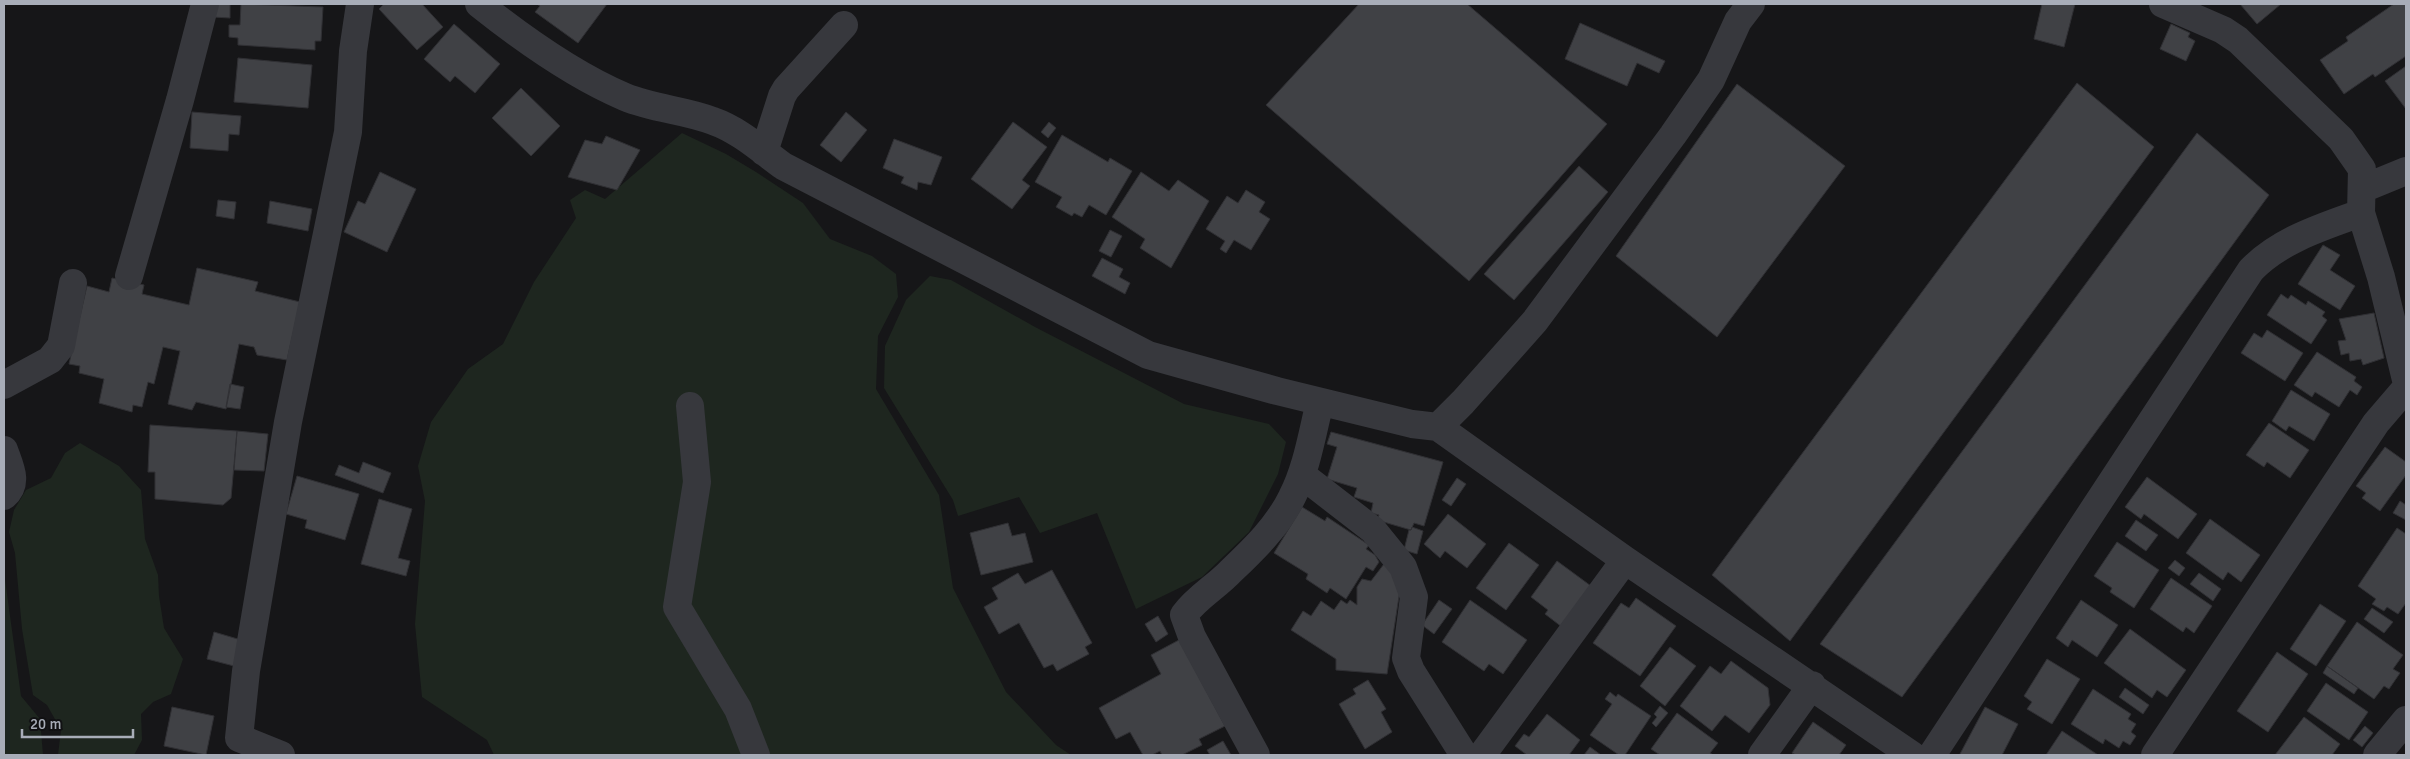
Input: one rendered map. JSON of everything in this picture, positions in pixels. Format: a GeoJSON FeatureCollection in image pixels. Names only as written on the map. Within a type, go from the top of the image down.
{"type":"FeatureCollection","features":[{"type":"Feature","properties":{"kind":"street"},"geometry":{"type":"LineString","coordinates":[[129,276],[180,100],[205,4]]}},
{"type":"Feature","properties":{"kind":"street"},"geometry":{"type":"LineString","coordinates":[[281,755],[235,747],[288,422],[348,132],[353,51],[360,4]]}},
{"type":"Feature","properties":{"kind":"street"},"geometry":{"type":"LineString","coordinates":[[478,4],[591,80],[626,98],[655,108],[714,121],[742,136],[783,166],[1148,355],[1320,402],[1412,424],[1438,427],[1625,560],[1812,685],[1912,755]]}},
{"type":"Feature","properties":{"kind":"street"},"geometry":{"type":"LineString","coordinates":[[2163,4],[2223,30],[2238,40],[2341,139],[2362,170],[2361,201],[2406,380]]}},
{"type":"Feature","properties":{"kind":"street"},"geometry":{"type":"LineString","coordinates":[[1438,427],[1464,402],[1535,321],[1673,135],[1711,80],[1740,9]]}},
{"type":"Feature","properties":{"kind":"street"},"geometry":{"type":"LineString","coordinates":[[764,152],[786,89],[844,25]]}},
{"type":"Feature","properties":{"kind":"street"},"geometry":{"type":"LineString","coordinates":[[1932,755],[2251,270],[2262,258],[2314,230],[2406,171]]}},
{"type":"Feature","properties":{"kind":"street"},"geometry":{"type":"LineString","coordinates":[[4,385],[50,360],[61,346],[73,283]]}},
{"type":"Feature","properties":{"kind":"street"},"geometry":{"type":"LineString","coordinates":[[2155,755],[2376,423],[2406,388]]}},
{"type":"Feature","properties":{"kind":"street"},"geometry":{"type":"LineString","coordinates":[[1256,755],[1192,637],[1184,615],[1192,603],[1230,573],[1268,533],[1292,499],[1302,475],[1320,402]]}},
{"type":"Feature","properties":{"kind":"street"},"geometry":{"type":"LineString","coordinates":[[690,406],[697,482],[677,607],[738,709],[756,755]]}},
{"type":"Feature","properties":{"kind":"street"},"geometry":{"type":"LineString","coordinates":[[4,450],[14,481],[12,488],[4,496]]}},
{"type":"Feature","properties":{"kind":"street"},"geometry":{"type":"LineString","coordinates":[[1302,475],[1373,530],[1403,567],[1414,597],[1406,658],[1411,671],[1464,755]]}},
{"type":"Feature","properties":{"kind":"street"},"geometry":{"type":"LineString","coordinates":[[1482,755],[1625,560]]}},
{"type":"Feature","properties":{"kind":"street"},"geometry":{"type":"LineString","coordinates":[[1762,755],[1812,685]]}},
{"type":"Feature","properties":{"kind":"street"},"geometry":{"type":"LineString","coordinates":[[2377,755],[2406,720]]}},
{"type":"Feature","properties":{"kind":"shaded area"},"geometry":{"type":"Polygon","coordinates":[[[682,133],[726,154],[756,172],[803,203],[830,239],[872,256],[896,274],[898,297],[878,336],[876,389],[939,495],[953,588],[1006,692],[1056,745],[1071,755],[494,755],[487,740],[422,697],[415,624],[425,501],[418,466],[431,422],[468,369],[503,344],[534,282],[576,218],[570,200],[585,190],[605,199],[682,133]]]}},
{"type":"Feature","properties":{"kind":"shaded area"},"geometry":{"type":"Polygon","coordinates":[[[930,276],[951,280],[1035,327],[1184,404],[1269,424],[1286,442],[1278,474],[1249,532],[1202,577],[1136,609],[1097,513],[1040,533],[1019,497],[958,516],[953,500],[884,388],[885,346],[906,300],[930,276]]]}},
{"type":"Feature","properties":{"kind":"shaded area"},"geometry":{"type":"Polygon","coordinates":[[[80,443],[119,466],[141,490],[145,539],[158,575],[164,628],[183,659],[171,694],[153,702],[141,714],[142,740],[134,755],[58,755],[61,730],[47,705],[33,695],[22,629],[15,553],[9,532],[14,510],[26,490],[51,478],[65,453],[80,443]]]}},
{"type":"Feature","properties":{"kind":"shaded area"},"geometry":{"type":"Polygon","coordinates":[[[4,572],[21,696],[40,719],[43,755],[4,755],[4,572]]]}},
{"type":"Feature","properties":{"kind":"building"},"geometry":{"type":"Polygon","coordinates":[[[216,4],[230,4],[230,18],[213,17],[216,4]]]}},
{"type":"Feature","properties":{"kind":"building"},"geometry":{"type":"Polygon","coordinates":[[[241,4],[323,7],[321,41],[315,41],[315,50],[238,45],[238,38],[229,37],[229,25],[240,25],[241,4]]]}},
{"type":"Feature","properties":{"kind":"building"},"geometry":{"type":"Polygon","coordinates":[[[384,4],[422,4],[443,27],[417,50],[379,9],[384,4]]]}},
{"type":"Feature","properties":{"kind":"building"},"geometry":{"type":"Polygon","coordinates":[[[537,4],[607,4],[578,43],[535,12],[540,6],[537,4]]]}},
{"type":"Feature","properties":{"kind":"building"},"geometry":{"type":"Polygon","coordinates":[[[1359,4],[1467,4],[1607,124],[1469,281],[1266,105],[1359,4]]]}},
{"type":"Feature","properties":{"kind":"building"},"geometry":{"type":"Polygon","coordinates":[[[2042,4],[2075,4],[2064,47],[2034,39],[2042,4]]]}},
{"type":"Feature","properties":{"kind":"building"},"geometry":{"type":"Polygon","coordinates":[[[2240,4],[2281,4],[2257,24],[2240,4]]]}},
{"type":"Feature","properties":{"kind":"building"},"geometry":{"type":"Polygon","coordinates":[[[2394,4],[2406,4],[2406,56],[2375,77],[2373,74],[2344,94],[2320,60],[2348,41],[2346,37],[2394,4]]]}},
{"type":"Feature","properties":{"kind":"building"},"geometry":{"type":"Polygon","coordinates":[[[1580,23],[1665,61],[1659,73],[1637,63],[1627,86],[1565,59],[1580,23]]]}},
{"type":"Feature","properties":{"kind":"building"},"geometry":{"type":"Polygon","coordinates":[[[454,24],[500,64],[475,93],[455,76],[450,82],[424,59],[454,24]]]}},
{"type":"Feature","properties":{"kind":"building"},"geometry":{"type":"Polygon","coordinates":[[[2171,24],[2190,33],[2188,37],[2195,41],[2186,61],[2160,49],[2171,24]]]}},
{"type":"Feature","properties":{"kind":"building"},"geometry":{"type":"Polygon","coordinates":[[[238,58],[312,65],[308,108],[234,102],[238,58]]]}},
{"type":"Feature","properties":{"kind":"building"},"geometry":{"type":"Polygon","coordinates":[[[2406,66],[2406,109],[2385,81],[2406,66]]]}},
{"type":"Feature","properties":{"kind":"building"},"geometry":{"type":"Polygon","coordinates":[[[2077,83],[2154,147],[1790,641],[1712,575],[2077,83]]]}},
{"type":"Feature","properties":{"kind":"building"},"geometry":{"type":"Polygon","coordinates":[[[1737,84],[1845,166],[1717,337],[1616,256],[1737,84]]]}},
{"type":"Feature","properties":{"kind":"building"},"geometry":{"type":"Polygon","coordinates":[[[521,88],[560,126],[531,156],[492,118],[521,88]]]}},
{"type":"Feature","properties":{"kind":"building"},"geometry":{"type":"Polygon","coordinates":[[[192,112],[241,116],[239,135],[229,134],[228,151],[190,148],[192,112]]]}},
{"type":"Feature","properties":{"kind":"building"},"geometry":{"type":"Polygon","coordinates":[[[846,112],[867,130],[841,162],[820,145],[846,112]]]}},
{"type":"Feature","properties":{"kind":"building"},"geometry":{"type":"Polygon","coordinates":[[[1013,122],[1047,147],[1022,180],[1030,186],[1012,209],[971,179],[1013,122]]]}},
{"type":"Feature","properties":{"kind":"building"},"geometry":{"type":"Polygon","coordinates":[[[1049,122],[1056,128],[1048,138],[1041,132],[1049,122]]]}},
{"type":"Feature","properties":{"kind":"building"},"geometry":{"type":"Polygon","coordinates":[[[2197,133],[2269,195],[1902,697],[1820,644],[2197,133]]]}},
{"type":"Feature","properties":{"kind":"building"},"geometry":{"type":"Polygon","coordinates":[[[1062,135],[1108,162],[1110,158],[1132,171],[1106,215],[1089,205],[1082,217],[1074,213],[1072,216],[1056,207],[1062,197],[1035,182],[1062,135]]]}},
{"type":"Feature","properties":{"kind":"building"},"geometry":{"type":"Polygon","coordinates":[[[606,136],[640,150],[617,190],[568,177],[585,140],[602,144],[606,136]]]}},
{"type":"Feature","properties":{"kind":"building"},"geometry":{"type":"Polygon","coordinates":[[[894,139],[942,157],[931,185],[918,182],[917,190],[901,183],[904,177],[883,168],[894,139]]]}},
{"type":"Feature","properties":{"kind":"building"},"geometry":{"type":"Polygon","coordinates":[[[1579,166],[1608,192],[1514,300],[1484,274],[1579,166]]]}},
{"type":"Feature","properties":{"kind":"building"},"geometry":{"type":"Polygon","coordinates":[[[380,172],[416,189],[387,252],[344,232],[358,201],[365,204],[380,172]]]}},
{"type":"Feature","properties":{"kind":"building"},"geometry":{"type":"Polygon","coordinates":[[[1141,172],[1169,191],[1178,180],[1209,201],[1171,268],[1140,248],[1145,239],[1112,217],[1141,172]]]}},
{"type":"Feature","properties":{"kind":"building"},"geometry":{"type":"Polygon","coordinates":[[[1246,190],[1265,202],[1259,212],[1270,219],[1251,250],[1234,240],[1226,253],[1220,249],[1225,241],[1206,229],[1227,196],[1238,203],[1246,190]]]}},
{"type":"Feature","properties":{"kind":"building"},"geometry":{"type":"Polygon","coordinates":[[[218,200],[236,202],[234,219],[216,216],[218,200]]]}},
{"type":"Feature","properties":{"kind":"building"},"geometry":{"type":"Polygon","coordinates":[[[270,201],[312,209],[308,231],[267,223],[270,201]]]}},
{"type":"Feature","properties":{"kind":"building"},"geometry":{"type":"Polygon","coordinates":[[[1110,230],[1122,236],[1111,257],[1099,251],[1110,230]]]}},
{"type":"Feature","properties":{"kind":"building"},"geometry":{"type":"Polygon","coordinates":[[[2323,245],[2340,255],[2330,270],[2355,286],[2340,310],[2298,284],[2323,245]]]}},
{"type":"Feature","properties":{"kind":"building"},"geometry":{"type":"Polygon","coordinates":[[[1102,258],[1123,269],[1119,277],[1130,283],[1125,294],[1092,276],[1102,258]]]}},
{"type":"Feature","properties":{"kind":"building"},"geometry":{"type":"Polygon","coordinates":[[[197,268],[258,282],[255,291],[300,302],[287,360],[257,355],[254,347],[239,344],[226,409],[196,402],[192,410],[168,404],[180,351],[163,347],[154,384],[148,382],[142,407],[133,405],[132,412],[99,403],[104,379],[79,373],[80,366],[69,364],[87,286],[109,292],[112,278],[144,285],[142,294],[189,305],[197,268]]]}},
{"type":"Feature","properties":{"kind":"building"},"geometry":{"type":"Polygon","coordinates":[[[2281,294],[2288,299],[2291,295],[2306,305],[2308,301],[2325,312],[2322,316],[2327,320],[2311,344],[2267,315],[2281,294]]]}},
{"type":"Feature","properties":{"kind":"building"},"geometry":{"type":"Polygon","coordinates":[[[2374,313],[2384,358],[2363,365],[2361,359],[2350,361],[2349,353],[2341,355],[2338,341],[2346,340],[2339,319],[2374,313]]]}},
{"type":"Feature","properties":{"kind":"building"},"geometry":{"type":"Polygon","coordinates":[[[2267,330],[2303,353],[2285,381],[2241,353],[2254,333],[2262,338],[2267,330]]]}},
{"type":"Feature","properties":{"kind":"building"},"geometry":{"type":"Polygon","coordinates":[[[2317,352],[2356,377],[2354,381],[2362,387],[2357,395],[2350,390],[2339,407],[2315,392],[2312,397],[2294,385],[2317,352]]]}},
{"type":"Feature","properties":{"kind":"building"},"geometry":{"type":"Polygon","coordinates":[[[230,384],[244,387],[240,409],[226,407],[230,384]]]}},
{"type":"Feature","properties":{"kind":"building"},"geometry":{"type":"Polygon","coordinates":[[[2291,390],[2330,414],[2314,441],[2289,426],[2286,431],[2272,421],[2291,390]]]}},
{"type":"Feature","properties":{"kind":"building"},"geometry":{"type":"Polygon","coordinates":[[[2269,423],[2309,450],[2290,478],[2267,462],[2264,467],[2246,455],[2269,423]]]}},
{"type":"Feature","properties":{"kind":"building"},"geometry":{"type":"Polygon","coordinates":[[[150,425],[237,431],[231,498],[223,505],[155,499],[155,472],[148,472],[150,425]]]}},
{"type":"Feature","properties":{"kind":"building"},"geometry":{"type":"Polygon","coordinates":[[[237,431],[268,434],[264,471],[234,470],[237,431]]]}},
{"type":"Feature","properties":{"kind":"building"},"geometry":{"type":"Polygon","coordinates":[[[1331,432],[1443,462],[1424,526],[1414,523],[1411,530],[1377,520],[1379,515],[1371,513],[1373,503],[1354,497],[1357,488],[1327,479],[1337,447],[1327,444],[1331,432]]]}},
{"type":"Feature","properties":{"kind":"building"},"geometry":{"type":"Polygon","coordinates":[[[2385,447],[2406,462],[2406,475],[2380,511],[2362,498],[2366,493],[2356,486],[2385,447]]]}},
{"type":"Feature","properties":{"kind":"building"},"geometry":{"type":"Polygon","coordinates":[[[363,462],[391,473],[383,493],[335,475],[339,465],[359,473],[363,462]]]}},
{"type":"Feature","properties":{"kind":"building"},"geometry":{"type":"Polygon","coordinates":[[[297,476],[359,494],[345,540],[305,528],[307,520],[286,514],[297,476]]]}},
{"type":"Feature","properties":{"kind":"building"},"geometry":{"type":"Polygon","coordinates":[[[2147,477],[2197,514],[2178,539],[2144,514],[2141,519],[2125,507],[2147,477]]]}},
{"type":"Feature","properties":{"kind":"building"},"geometry":{"type":"Polygon","coordinates":[[[1457,478],[1466,484],[1451,506],[1442,500],[1457,478]]]}},
{"type":"Feature","properties":{"kind":"building"},"geometry":{"type":"Polygon","coordinates":[[[379,499],[412,509],[398,558],[410,561],[406,576],[361,564],[379,499]]]}},
{"type":"Feature","properties":{"kind":"building"},"geometry":{"type":"Polygon","coordinates":[[[2400,501],[2406,505],[2406,520],[2393,513],[2400,501]]]}},
{"type":"Feature","properties":{"kind":"building"},"geometry":{"type":"Polygon","coordinates":[[[1302,507],[1325,521],[1327,517],[1369,545],[1366,549],[1375,555],[1379,562],[1373,571],[1366,567],[1346,599],[1330,588],[1327,593],[1306,579],[1308,574],[1274,553],[1302,507]]]}},
{"type":"Feature","properties":{"kind":"building"},"geometry":{"type":"Polygon","coordinates":[[[1448,514],[1486,544],[1467,568],[1445,551],[1440,558],[1424,544],[1448,514]]]}},
{"type":"Feature","properties":{"kind":"building"},"geometry":{"type":"Polygon","coordinates":[[[2210,519],[2260,555],[2241,582],[2228,572],[2223,580],[2186,553],[2210,519]]]}},
{"type":"Feature","properties":{"kind":"building"},"geometry":{"type":"Polygon","coordinates":[[[2136,520],[2158,535],[2146,551],[2125,536],[2136,520]]]}},
{"type":"Feature","properties":{"kind":"building"},"geometry":{"type":"Polygon","coordinates":[[[1008,523],[1012,536],[1025,533],[1033,562],[981,575],[970,533],[1008,523]]]}},
{"type":"Feature","properties":{"kind":"building"},"geometry":{"type":"Polygon","coordinates":[[[1412,527],[1423,531],[1417,554],[1404,550],[1409,530],[1412,527]]]}},
{"type":"Feature","properties":{"kind":"building"},"geometry":{"type":"Polygon","coordinates":[[[2397,528],[2406,534],[2406,603],[2398,614],[2387,607],[2384,611],[2372,604],[2376,599],[2358,586],[2397,528]]]}},
{"type":"Feature","properties":{"kind":"building"},"geometry":{"type":"Polygon","coordinates":[[[2117,542],[2159,570],[2134,608],[2110,592],[2112,588],[2094,576],[2117,542]]]}},
{"type":"Feature","properties":{"kind":"building"},"geometry":{"type":"Polygon","coordinates":[[[1509,543],[1539,565],[1506,610],[1476,588],[1509,543]]]}},
{"type":"Feature","properties":{"kind":"building"},"geometry":{"type":"Polygon","coordinates":[[[2175,560],[2185,568],[2179,576],[2168,568],[2175,560]]]}},
{"type":"Feature","properties":{"kind":"building"},"geometry":{"type":"Polygon","coordinates":[[[1557,561],[1591,586],[1562,627],[1545,614],[1548,610],[1531,597],[1557,561]]]}},
{"type":"Feature","properties":{"kind":"building"},"geometry":{"type":"Polygon","coordinates":[[[1384,564],[1390,569],[1400,590],[1387,674],[1336,670],[1336,659],[1291,630],[1303,611],[1311,616],[1321,601],[1334,610],[1341,600],[1347,604],[1350,600],[1357,605],[1357,587],[1362,579],[1371,581],[1384,564]]]}},
{"type":"Feature","properties":{"kind":"building"},"geometry":{"type":"Polygon","coordinates":[[[1052,570],[1092,643],[1085,647],[1089,654],[1057,671],[1053,664],[1044,668],[1019,623],[999,634],[984,607],[998,599],[992,588],[1018,573],[1025,584],[1052,570]]]}},
{"type":"Feature","properties":{"kind":"building"},"geometry":{"type":"Polygon","coordinates":[[[2199,573],[2221,589],[2213,601],[2190,584],[2199,573]]]}},
{"type":"Feature","properties":{"kind":"building"},"geometry":{"type":"Polygon","coordinates":[[[2171,578],[2212,606],[2194,633],[2186,627],[2183,632],[2150,609],[2171,578]]]}},
{"type":"Feature","properties":{"kind":"building"},"geometry":{"type":"Polygon","coordinates":[[[1636,598],[1676,626],[1640,676],[1593,643],[1621,603],[1629,608],[1636,598]]]}},
{"type":"Feature","properties":{"kind":"building"},"geometry":{"type":"Polygon","coordinates":[[[1439,600],[1452,609],[1434,634],[1422,625],[1439,600]]]}},
{"type":"Feature","properties":{"kind":"building"},"geometry":{"type":"Polygon","coordinates":[[[1470,600],[1527,640],[1503,674],[1489,664],[1484,671],[1442,642],[1470,600]]]}},
{"type":"Feature","properties":{"kind":"building"},"geometry":{"type":"Polygon","coordinates":[[[2081,600],[2118,625],[2097,657],[2072,640],[2068,647],[2056,638],[2081,600]]]}},
{"type":"Feature","properties":{"kind":"building"},"geometry":{"type":"Polygon","coordinates":[[[2320,604],[2346,621],[2316,666],[2290,649],[2320,604]]]}},
{"type":"Feature","properties":{"kind":"building"},"geometry":{"type":"Polygon","coordinates":[[[2372,608],[2393,622],[2384,633],[2364,619],[2372,608]]]}},
{"type":"Feature","properties":{"kind":"building"},"geometry":{"type":"Polygon","coordinates":[[[1158,616],[1168,634],[1156,642],[1145,624],[1158,616]]]}},
{"type":"Feature","properties":{"kind":"building"},"geometry":{"type":"Polygon","coordinates":[[[2357,622],[2403,655],[2393,669],[2400,673],[2389,689],[2384,686],[2374,699],[2327,666],[2357,622]]]}},
{"type":"Feature","properties":{"kind":"building"},"geometry":{"type":"Polygon","coordinates":[[[2130,629],[2186,670],[2167,697],[2157,690],[2152,698],[2104,663],[2130,629]]]}},
{"type":"Feature","properties":{"kind":"building"},"geometry":{"type":"Polygon","coordinates":[[[214,632],[241,640],[234,666],[207,659],[214,632]]]}},
{"type":"Feature","properties":{"kind":"building"},"geometry":{"type":"Polygon","coordinates":[[[1179,640],[1225,726],[1199,739],[1202,745],[1182,755],[1162,755],[1160,751],[1152,755],[1143,755],[1130,732],[1116,739],[1099,708],[1161,674],[1151,655],[1179,640]]]}},
{"type":"Feature","properties":{"kind":"building"},"geometry":{"type":"Polygon","coordinates":[[[1670,647],[1696,666],[1665,706],[1640,686],[1670,647]]]}},
{"type":"Feature","properties":{"kind":"building"},"geometry":{"type":"Polygon","coordinates":[[[2277,652],[2308,674],[2268,732],[2237,711],[2277,652]]]}},
{"type":"Feature","properties":{"kind":"building"},"geometry":{"type":"Polygon","coordinates":[[[2047,659],[2080,679],[2052,724],[2027,709],[2032,702],[2024,696],[2047,659]]]}},
{"type":"Feature","properties":{"kind":"building"},"geometry":{"type":"Polygon","coordinates":[[[1731,661],[1768,688],[1770,705],[1749,733],[1725,715],[1712,731],[1680,706],[1710,666],[1721,674],[1731,661]]]}},
{"type":"Feature","properties":{"kind":"building"},"geometry":{"type":"Polygon","coordinates":[[[2327,666],[2358,688],[2354,694],[2323,673],[2327,666]]]}},
{"type":"Feature","properties":{"kind":"building"},"geometry":{"type":"Polygon","coordinates":[[[1368,680],[1386,709],[1381,712],[1392,732],[1365,749],[1339,704],[1356,694],[1353,689],[1368,680]]]}},
{"type":"Feature","properties":{"kind":"building"},"geometry":{"type":"Polygon","coordinates":[[[2326,683],[2368,712],[2349,740],[2307,711],[2326,683]]]}},
{"type":"Feature","properties":{"kind":"building"},"geometry":{"type":"Polygon","coordinates":[[[2125,688],[2149,705],[2143,714],[2119,697],[2125,688]]]}},
{"type":"Feature","properties":{"kind":"building"},"geometry":{"type":"Polygon","coordinates":[[[2093,689],[2131,714],[2128,719],[2136,724],[2131,732],[2136,736],[2130,745],[2123,741],[2119,748],[2105,739],[2103,744],[2071,724],[2093,689]]]}},
{"type":"Feature","properties":{"kind":"building"},"geometry":{"type":"Polygon","coordinates":[[[1610,692],[1616,697],[1618,694],[1651,716],[1625,755],[1619,755],[1590,735],[1612,704],[1605,699],[1610,692]]]}},
{"type":"Feature","properties":{"kind":"building"},"geometry":{"type":"Polygon","coordinates":[[[1660,706],[1668,713],[1656,727],[1652,723],[1657,717],[1654,714],[1660,706]]]}},
{"type":"Feature","properties":{"kind":"building"},"geometry":{"type":"Polygon","coordinates":[[[172,707],[214,716],[206,755],[164,746],[172,707]]]}},
{"type":"Feature","properties":{"kind":"building"},"geometry":{"type":"Polygon","coordinates":[[[1985,707],[2018,724],[2002,755],[1960,754],[1985,707]]]}},
{"type":"Feature","properties":{"kind":"building"},"geometry":{"type":"Polygon","coordinates":[[[1677,713],[1718,743],[1710,753],[1713,755],[1660,755],[1651,749],[1677,713]]]}},
{"type":"Feature","properties":{"kind":"building"},"geometry":{"type":"Polygon","coordinates":[[[1547,714],[1580,740],[1569,755],[1527,755],[1515,746],[1524,734],[1529,737],[1547,714]]]}},
{"type":"Feature","properties":{"kind":"building"},"geometry":{"type":"Polygon","coordinates":[[[2304,717],[2340,744],[2332,755],[2275,755],[2304,717]]]}},
{"type":"Feature","properties":{"kind":"building"},"geometry":{"type":"Polygon","coordinates":[[[1813,722],[1846,745],[1839,755],[1796,755],[1792,753],[1813,722]]]}},
{"type":"Feature","properties":{"kind":"building"},"geometry":{"type":"Polygon","coordinates":[[[2365,726],[2373,733],[2362,747],[2353,740],[2365,726]]]}},
{"type":"Feature","properties":{"kind":"building"},"geometry":{"type":"Polygon","coordinates":[[[2062,731],[2098,755],[2046,755],[2062,731]]]}},
{"type":"Feature","properties":{"kind":"building"},"geometry":{"type":"Polygon","coordinates":[[[1223,741],[1231,755],[1210,755],[1207,750],[1223,741]]]}},
{"type":"Feature","properties":{"kind":"building"},"geometry":{"type":"Polygon","coordinates":[[[1590,747],[1601,755],[1584,755],[1590,747]]]}}]}
